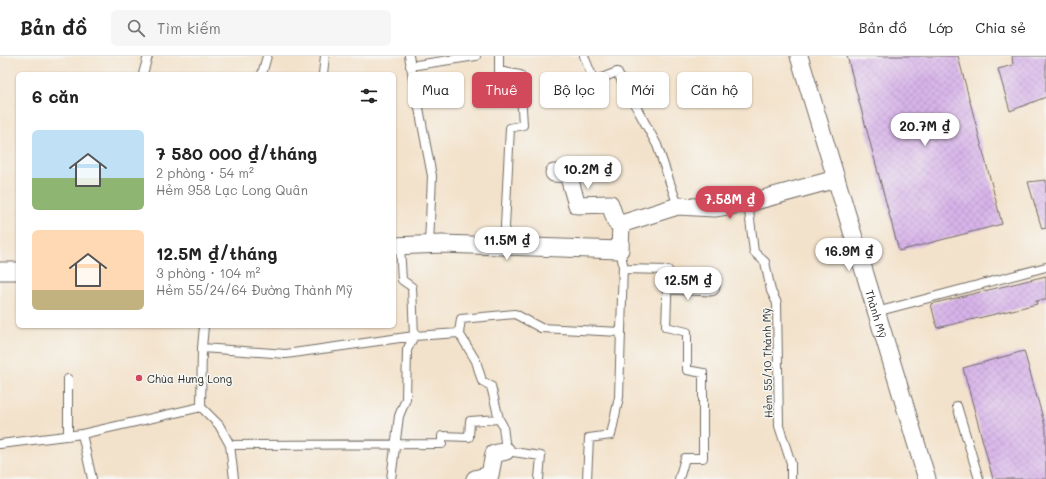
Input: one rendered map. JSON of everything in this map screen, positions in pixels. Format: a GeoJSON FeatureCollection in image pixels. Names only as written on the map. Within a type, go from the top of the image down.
{"type":"FeatureCollection","features":[{"type":"Feature","properties":{"kind":"street","name":"Thành Mỹ"},"geometry":{"type":"LineString","coordinates":[[799,56],[927,479]]}},
{"type":"Feature","properties":{"kind":"street"},"geometry":{"type":"LineString","coordinates":[[554,173],[568,174],[577,205],[610,204],[616,222],[622,224],[678,206],[714,208],[748,203],[836,179]]}},
{"type":"Feature","properties":{"kind":"street"},"geometry":{"type":"LineString","coordinates":[[397,246],[504,246],[620,250],[622,224]]}},
{"type":"Feature","properties":{"kind":"street"},"geometry":{"type":"LineString","coordinates":[[0,271],[16,271]]}},
{"type":"Feature","properties":{"kind":"street"},"geometry":{"type":"LineString","coordinates":[[668,285],[711,287]]}},
{"type":"Feature","properties":{"kind":"street"},"geometry":{"type":"LineString","coordinates":[[475,479],[490,475],[494,454],[506,451]]}},
{"type":"Feature","properties":{"kind":"lane"},"geometry":{"type":"LineString","coordinates":[[144,72],[148,56]]}},
{"type":"Feature","properties":{"kind":"lane"},"geometry":{"type":"LineString","coordinates":[[263,72],[267,56]]}},
{"type":"Feature","properties":{"kind":"lane"},"geometry":{"type":"LineString","coordinates":[[323,72],[325,56]]}},
{"type":"Feature","properties":{"kind":"lane"},"geometry":{"type":"LineString","coordinates":[[409,56],[432,176],[430,245]]}},
{"type":"Feature","properties":{"kind":"lane"},"geometry":{"type":"LineString","coordinates":[[410,66],[476,56]]}},
{"type":"Feature","properties":{"kind":"lane"},"geometry":{"type":"LineString","coordinates":[[499,56],[499,71],[520,75],[523,124],[510,128],[504,246]]}},
{"type":"Feature","properties":{"kind":"lane"},"geometry":{"type":"LineString","coordinates":[[584,56],[594,81],[617,72],[657,145],[678,206]]}},
{"type":"Feature","properties":{"kind":"lane","name":"Hẻm 55/10 Thành Mỹ"},"geometry":{"type":"LineString","coordinates":[[748,203],[754,252],[765,262],[771,291],[777,303],[779,426],[791,463],[791,479]]}},
{"type":"Feature","properties":{"kind":"lane"},"geometry":{"type":"LineString","coordinates":[[391,479],[399,416],[406,399],[407,350],[414,336],[412,287],[402,280],[397,246]]}},
{"type":"Feature","properties":{"kind":"lane"},"geometry":{"type":"LineString","coordinates":[[587,479],[589,438],[612,435],[619,397],[623,268],[620,250]]}},
{"type":"Feature","properties":{"kind":"lane"},"geometry":{"type":"LineString","coordinates":[[876,312],[1046,267]]}},
{"type":"Feature","properties":{"kind":"lane"},"geometry":{"type":"LineString","coordinates":[[623,268],[668,270],[666,327],[686,332],[686,370],[703,373],[703,458],[685,458],[679,479]]}},
{"type":"Feature","properties":{"kind":"lane"},"geometry":{"type":"LineString","coordinates":[[539,479],[541,456],[506,451],[503,426],[499,419],[491,386],[482,381],[476,361],[459,333],[461,319],[514,314],[541,328],[620,332]]}},
{"type":"Feature","properties":{"kind":"lane"},"geometry":{"type":"LineString","coordinates":[[204,328],[202,348],[202,407],[219,425],[230,445],[234,479]]}},
{"type":"Feature","properties":{"kind":"lane"},"geometry":{"type":"LineString","coordinates":[[202,348],[286,354],[414,336],[459,333]]}},
{"type":"Feature","properties":{"kind":"lane"},"geometry":{"type":"LineString","coordinates":[[68,379],[68,436]]}},
{"type":"Feature","properties":{"kind":"lane"},"geometry":{"type":"LineString","coordinates":[[957,406],[979,479]]}},
{"type":"Feature","properties":{"kind":"lane"},"geometry":{"type":"LineString","coordinates":[[0,444],[82,434],[202,407]]}},
{"type":"Feature","properties":{"kind":"lane"},"geometry":{"type":"LineString","coordinates":[[230,445],[442,444],[442,436],[469,437],[470,421],[499,419]]}},
{"type":"Feature","properties":{"kind":"lane"},"geometry":{"type":"LineString","coordinates":[[82,434],[92,479]]}},
{"type":"Feature","properties":{"kind":"building"},"geometry":{"type":"Polygon","coordinates":[[[847,56],[958,56],[1002,224],[899,251],[847,56]]]}},
{"type":"Feature","properties":{"kind":"building"},"geometry":{"type":"Polygon","coordinates":[[[1012,56],[1046,56],[1046,97],[1010,111],[998,69],[1013,65],[1012,56]]]}},
{"type":"Feature","properties":{"kind":"building"},"geometry":{"type":"Polygon","coordinates":[[[1046,180],[1046,228],[1042,229],[1028,182],[1046,180]]]}},
{"type":"Feature","properties":{"kind":"building"},"geometry":{"type":"Polygon","coordinates":[[[1046,276],[1046,300],[1036,301],[1037,304],[937,328],[931,304],[1046,276]]]}},
{"type":"Feature","properties":{"kind":"building"},"geometry":{"type":"Polygon","coordinates":[[[1024,351],[1046,429],[1046,479],[993,479],[963,368],[1024,351]]]}},
{"type":"Feature","properties":{"kind":"place","name":"Chùa Hưng Long"},"geometry":{"type":"Point","coordinates":[139,378]}}]}
